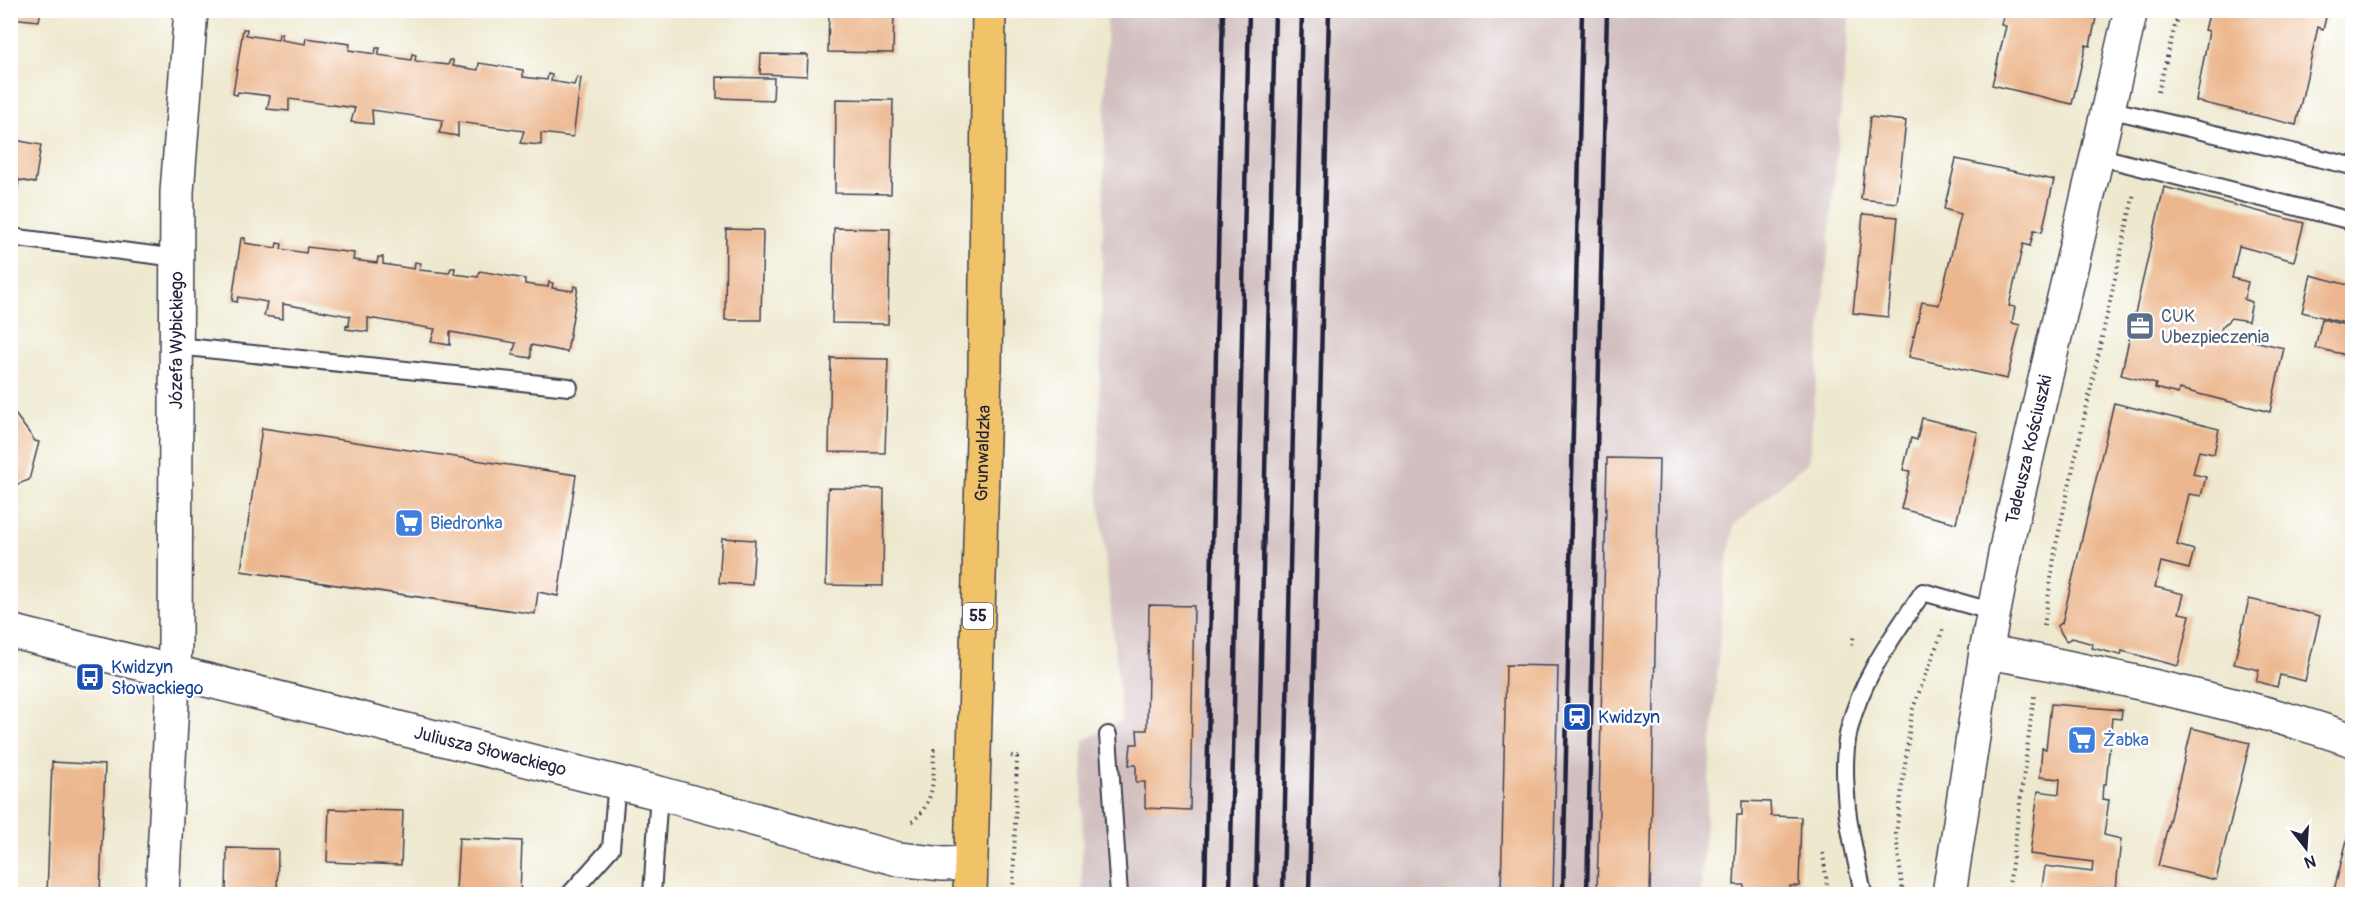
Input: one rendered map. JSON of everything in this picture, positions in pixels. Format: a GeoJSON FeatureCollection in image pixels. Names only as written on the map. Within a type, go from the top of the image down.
{"type":"FeatureCollection","features":[{"type":"Feature","properties":{"kind":"main road","name":"Grunwaldzka"},"geometry":{"type":"LineString","coordinates":[[970,879],[985,368],[989,10]]}},
{"type":"Feature","properties":{"kind":"street","name":"Józefa Wybickiego"},"geometry":{"type":"LineString","coordinates":[[162,894],[174,673],[177,192],[191,10]]}},
{"type":"Feature","properties":{"kind":"street","name":"Tadeusza Kościuszki"},"geometry":{"type":"LineString","coordinates":[[1949,894],[1986,652],[2009,534],[2131,10]]}},
{"type":"Feature","properties":{"kind":"street","name":"Juliusza Słowackiego"},"geometry":{"type":"LineString","coordinates":[[10,631],[617,782],[898,859],[943,864],[970,879]]}},
{"type":"Feature","properties":{"kind":"street"},"geometry":{"type":"LineString","coordinates":[[1986,652],[2039,660],[2226,702],[2307,724],[2352,740]]}},
{"type":"Feature","properties":{"kind":"lane"},"geometry":{"type":"LineString","coordinates":[[2109,109],[2352,166]]}},
{"type":"Feature","properties":{"kind":"lane"},"geometry":{"type":"LineString","coordinates":[[2097,156],[2352,221]]}},
{"type":"Feature","properties":{"kind":"lane"},"geometry":{"type":"LineString","coordinates":[[10,237],[177,258]]}},
{"type":"Feature","properties":{"kind":"lane"},"geometry":{"type":"LineString","coordinates":[[177,346],[569,387]]}},
{"type":"Feature","properties":{"kind":"lane"},"geometry":{"type":"LineString","coordinates":[[1863,894],[1847,810],[1845,765],[1849,729],[1868,679],[1880,654],[1923,592],[1994,612]]}},
{"type":"Feature","properties":{"kind":"lane"},"geometry":{"type":"LineString","coordinates":[[1108,735],[1119,894]]}},
{"type":"Feature","properties":{"kind":"lane"},"geometry":{"type":"LineString","coordinates":[[570,894],[611,848],[617,782]]}},
{"type":"Feature","properties":{"kind":"lane"},"geometry":{"type":"LineString","coordinates":[[652,894],[659,793]]}},
{"type":"Feature","properties":{"kind":"path"},"geometry":{"type":"LineString","coordinates":[[2151,118],[2179,10]]}},
{"type":"Feature","properties":{"kind":"path"},"geometry":{"type":"LineString","coordinates":[[2008,894],[2056,545],[2140,166]]}},
{"type":"Feature","properties":{"kind":"path"},"geometry":{"type":"LineString","coordinates":[[898,859],[902,831],[919,816],[932,795],[934,750],[974,753]]}},
{"type":"Feature","properties":{"kind":"shaded area"},"geometry":{"type":"Polygon","coordinates":[[[1107,11],[1850,11],[1809,461],[1734,525],[1724,584],[1700,894],[1082,894],[1083,741],[1122,720],[1098,485],[1107,11]]]}},
{"type":"Feature","properties":{"kind":"building"},"geometry":{"type":"Polygon","coordinates":[[[10,10],[41,10],[39,21],[10,18],[10,10]]]}},
{"type":"Feature","properties":{"kind":"building"},"geometry":{"type":"Polygon","coordinates":[[[829,10],[894,10],[893,53],[828,52],[829,10]]]}},
{"type":"Feature","properties":{"kind":"building"},"geometry":{"type":"Polygon","coordinates":[[[2005,10],[2093,10],[2092,18],[2096,18],[2090,46],[2086,45],[2072,104],[1992,85],[2006,26],[2001,25],[2005,10]]]}},
{"type":"Feature","properties":{"kind":"building"},"geometry":{"type":"Polygon","coordinates":[[[2210,10],[2328,10],[2323,29],[2318,27],[2296,125],[2196,101],[2209,31],[2205,30],[2210,10]]]}},
{"type":"Feature","properties":{"kind":"building"},"geometry":{"type":"Polygon","coordinates":[[[243,29],[247,29],[246,35],[278,40],[279,34],[282,34],[281,40],[305,44],[306,38],[350,44],[349,50],[375,54],[376,48],[380,48],[378,55],[411,60],[412,54],[416,55],[415,61],[448,65],[450,60],[453,60],[453,66],[478,70],[479,63],[523,70],[523,77],[547,80],[548,74],[552,75],[551,81],[574,85],[577,77],[581,78],[573,137],[541,133],[541,145],[520,143],[524,131],[458,122],[458,136],[439,133],[443,120],[372,110],[373,124],[351,122],[355,108],[289,99],[289,111],[267,109],[270,96],[238,92],[237,95],[233,94],[243,29]]]}},
{"type":"Feature","properties":{"kind":"building"},"geometry":{"type":"Polygon","coordinates":[[[761,54],[808,55],[807,76],[760,74],[761,54]]]}},
{"type":"Feature","properties":{"kind":"building"},"geometry":{"type":"Polygon","coordinates":[[[717,77],[774,78],[773,100],[717,98],[717,77]]]}},
{"type":"Feature","properties":{"kind":"building"},"geometry":{"type":"Polygon","coordinates":[[[836,99],[893,100],[891,194],[835,193],[836,99]]]}},
{"type":"Feature","properties":{"kind":"building"},"geometry":{"type":"Polygon","coordinates":[[[1870,117],[1906,121],[1897,203],[1861,199],[1870,117]]]}},
{"type":"Feature","properties":{"kind":"building"},"geometry":{"type":"Polygon","coordinates":[[[10,139],[41,145],[35,183],[19,180],[16,197],[10,196],[10,139]]]}},
{"type":"Feature","properties":{"kind":"building"},"geometry":{"type":"Polygon","coordinates":[[[1956,159],[2054,180],[2042,232],[2034,230],[2030,246],[2023,244],[2009,306],[2015,307],[2012,323],[2020,325],[2007,379],[1909,357],[1922,302],[1939,305],[1961,214],[1944,209],[1956,159]]]}},
{"type":"Feature","properties":{"kind":"building"},"geometry":{"type":"Polygon","coordinates":[[[2164,187],[2304,223],[2294,261],[2239,246],[2232,278],[2248,282],[2244,299],[2252,302],[2248,321],[2231,318],[2222,327],[2219,338],[2237,337],[2284,348],[2270,412],[2179,389],[2178,394],[2155,388],[2156,384],[2121,375],[2164,187]]]}},
{"type":"Feature","properties":{"kind":"building"},"geometry":{"type":"Polygon","coordinates":[[[1863,214],[1898,217],[1888,317],[1853,313],[1863,214]]]}},
{"type":"Feature","properties":{"kind":"building"},"geometry":{"type":"Polygon","coordinates":[[[834,228],[890,229],[888,324],[832,323],[834,228]]]}},
{"type":"Feature","properties":{"kind":"building"},"geometry":{"type":"Polygon","coordinates":[[[726,229],[763,230],[761,320],[725,320],[726,229]]]}},
{"type":"Feature","properties":{"kind":"building"},"geometry":{"type":"Polygon","coordinates":[[[241,238],[245,238],[245,243],[276,248],[277,243],[282,244],[281,249],[306,253],[307,247],[354,253],[353,260],[377,263],[378,257],[383,257],[383,264],[414,269],[415,262],[421,263],[419,270],[449,273],[451,268],[455,268],[454,274],[478,277],[480,271],[525,279],[525,284],[548,287],[549,282],[553,283],[552,288],[573,291],[574,286],[578,287],[567,352],[531,345],[531,358],[512,355],[516,343],[450,332],[450,345],[431,342],[435,329],[368,318],[368,332],[346,329],[346,325],[349,326],[350,316],[283,304],[283,319],[264,316],[267,302],[238,297],[237,302],[232,301],[241,238]]]}},
{"type":"Feature","properties":{"kind":"building"},"geometry":{"type":"Polygon","coordinates":[[[2311,275],[2352,286],[2352,325],[2302,312],[2311,275]]]}},
{"type":"Feature","properties":{"kind":"building"},"geometry":{"type":"Polygon","coordinates":[[[2322,319],[2352,327],[2352,356],[2315,348],[2322,319]]]}},
{"type":"Feature","properties":{"kind":"building"},"geometry":{"type":"Polygon","coordinates":[[[831,358],[888,359],[885,453],[829,452],[831,358]]]}},
{"type":"Feature","properties":{"kind":"building"},"geometry":{"type":"Polygon","coordinates":[[[2114,403],[2219,429],[2214,454],[2199,451],[2193,474],[2206,477],[2201,496],[2189,494],[2177,545],[2194,550],[2189,569],[2161,562],[2155,587],[2184,594],[2179,613],[2190,615],[2178,666],[2122,651],[2121,655],[2092,648],[2093,644],[2072,638],[2066,641],[2057,626],[2062,623],[2114,403]]]}},
{"type":"Feature","properties":{"kind":"building"},"geometry":{"type":"Polygon","coordinates":[[[10,407],[35,441],[39,442],[29,480],[10,487],[10,407]]]}},
{"type":"Feature","properties":{"kind":"building"},"geometry":{"type":"Polygon","coordinates":[[[1922,418],[1978,432],[1956,523],[1901,509],[1910,471],[1903,470],[1911,438],[1917,440],[1922,418]]]}},
{"type":"Feature","properties":{"kind":"building","name":"Biedronka"},"geometry":{"type":"Polygon","coordinates":[[[262,428],[576,475],[558,596],[538,592],[535,614],[241,571],[262,428]]]}},
{"type":"Feature","properties":{"kind":"building"},"geometry":{"type":"Polygon","coordinates":[[[1607,458],[1659,459],[1650,894],[1597,894],[1607,458]]]}},
{"type":"Feature","properties":{"kind":"building"},"geometry":{"type":"Polygon","coordinates":[[[828,488],[884,489],[883,586],[826,585],[828,488]]]}},
{"type":"Feature","properties":{"kind":"building"},"geometry":{"type":"Polygon","coordinates":[[[722,538],[755,540],[752,585],[719,583],[722,538]]]}},
{"type":"Feature","properties":{"kind":"building"},"geometry":{"type":"Polygon","coordinates":[[[2249,599],[2320,616],[2305,681],[2280,675],[2277,687],[2256,681],[2259,670],[2234,664],[2249,599]]]}},
{"type":"Feature","properties":{"kind":"building"},"geometry":{"type":"Polygon","coordinates":[[[1149,605],[1194,606],[1190,810],[1145,808],[1145,782],[1136,782],[1136,765],[1129,765],[1131,744],[1138,744],[1137,730],[1147,730],[1149,605]]]}},
{"type":"Feature","properties":{"kind":"building"},"geometry":{"type":"Polygon","coordinates":[[[1506,665],[1558,666],[1553,894],[1501,894],[1506,665]]]}},
{"type":"Feature","properties":{"kind":"building"},"geometry":{"type":"Polygon","coordinates":[[[2051,704],[2122,710],[2121,719],[2112,718],[2106,784],[2103,784],[2102,799],[2109,800],[2104,835],[2121,839],[2116,889],[2130,891],[2130,894],[2041,894],[2045,866],[2092,872],[2093,862],[2030,854],[2038,791],[2059,794],[2060,779],[2040,777],[2042,748],[2046,749],[2051,704]]]}},
{"type":"Feature","properties":{"kind":"building"},"geometry":{"type":"Polygon","coordinates":[[[2192,728],[2250,743],[2216,880],[2158,866],[2192,728]]]}},
{"type":"Feature","properties":{"kind":"building"},"geometry":{"type":"Polygon","coordinates":[[[52,762],[105,765],[100,894],[47,894],[52,762]]]}},
{"type":"Feature","properties":{"kind":"building"},"geometry":{"type":"Polygon","coordinates":[[[1742,801],[1770,802],[1771,816],[1801,817],[1799,886],[1790,886],[1790,894],[1744,894],[1744,885],[1734,885],[1737,815],[1742,815],[1742,801]]]}},
{"type":"Feature","properties":{"kind":"building"},"geometry":{"type":"Polygon","coordinates":[[[329,809],[403,811],[401,865],[327,862],[329,809]]]}},
{"type":"Feature","properties":{"kind":"building"},"geometry":{"type":"Polygon","coordinates":[[[2352,821],[2352,894],[2333,894],[2352,821]]]}},
{"type":"Feature","properties":{"kind":"building"},"geometry":{"type":"Polygon","coordinates":[[[459,838],[522,841],[520,894],[456,890],[459,838]]]}},
{"type":"Feature","properties":{"kind":"building"},"geometry":{"type":"Polygon","coordinates":[[[227,848],[278,849],[277,894],[226,894],[227,848]]]}},
{"type":"Feature","properties":{"kind":"railway"},"geometry":{"type":"LineString","coordinates":[[1205,894],[1223,10]]}},
{"type":"Feature","properties":{"kind":"railway"},"geometry":{"type":"LineString","coordinates":[[1230,894],[1249,10]]}},
{"type":"Feature","properties":{"kind":"railway"},"geometry":{"type":"LineString","coordinates":[[1256,894],[1275,10]]}},
{"type":"Feature","properties":{"kind":"railway"},"geometry":{"type":"LineString","coordinates":[[1283,894],[1302,10]]}},
{"type":"Feature","properties":{"kind":"railway"},"geometry":{"type":"LineString","coordinates":[[1309,894],[1329,10]]}},
{"type":"Feature","properties":{"kind":"railway"},"geometry":{"type":"LineString","coordinates":[[1563,894],[1582,10]]}},
{"type":"Feature","properties":{"kind":"railway"},"geometry":{"type":"LineString","coordinates":[[1587,894],[1607,10]]}},
{"type":"Feature","properties":{"kind":"place","name":"CUK Ubezpieczenia"},"geometry":{"type":"Point","coordinates":[2140,326]}},
{"type":"Feature","properties":{"kind":"place","name":"Biedronka"},"geometry":{"type":"Point","coordinates":[409,523]}},
{"type":"Feature","properties":{"kind":"place","name":"Kwidzyn Słowackiego"},"geometry":{"type":"Point","coordinates":[90,677]}},
{"type":"Feature","properties":{"kind":"place","name":"Kwidzyn"},"geometry":{"type":"Point","coordinates":[1577,717]}},
{"type":"Feature","properties":{"kind":"place","name":"Żabka"},"geometry":{"type":"Point","coordinates":[2082,740]}}]}
